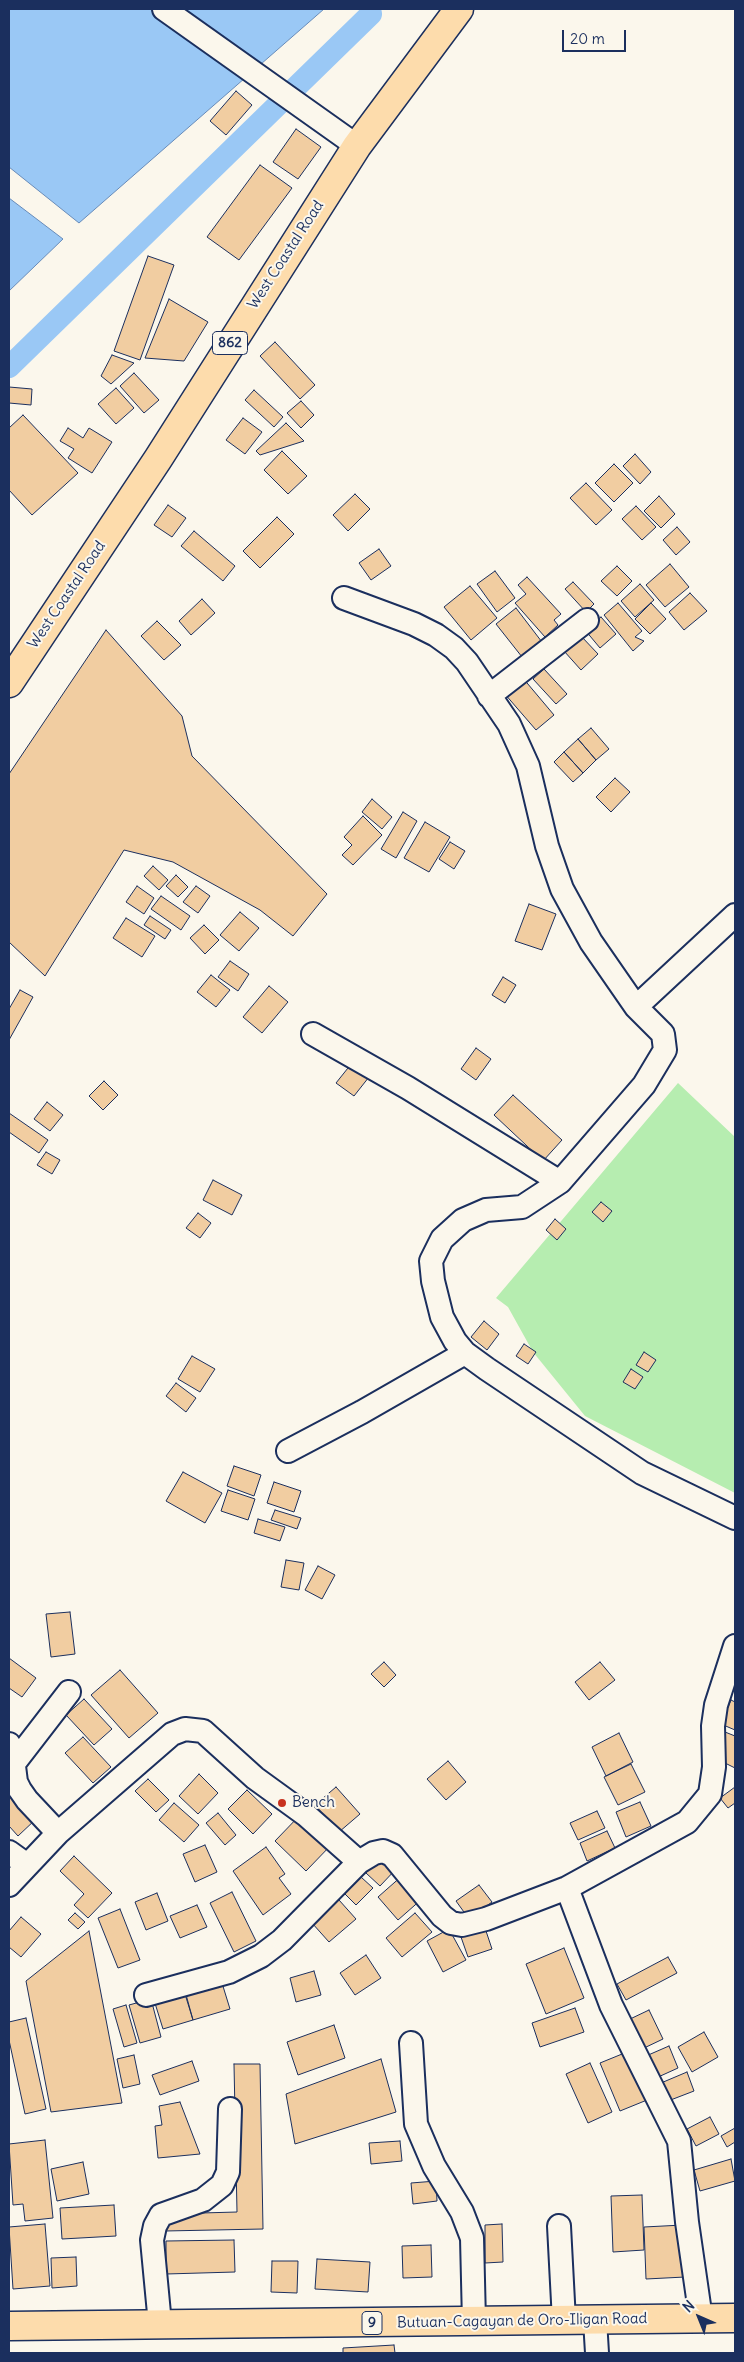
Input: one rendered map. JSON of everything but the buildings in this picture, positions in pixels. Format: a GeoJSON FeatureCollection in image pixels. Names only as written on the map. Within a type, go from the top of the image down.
{"type":"FeatureCollection","features":[{"type":"Feature","properties":{"kind":"main road","name":"West Coastal Road"},"geometry":{"type":"LineString","coordinates":[[9,683],[158,459],[357,146],[459,9]]}},
{"type":"Feature","properties":{"kind":"main road","name":"Butuan-Cagayan de Oro-Iligan Road"},"geometry":{"type":"LineString","coordinates":[[9,2326],[735,2318]]}},
{"type":"Feature","properties":{"kind":"street"},"geometry":{"type":"LineString","coordinates":[[164,9],[357,146]]}},
{"type":"Feature","properties":{"kind":"street"},"geometry":{"type":"LineString","coordinates":[[344,598],[414,624],[436,635],[454,648],[467,662],[508,724],[528,766],[547,846],[562,889],[591,942],[636,1007],[663,1034],[665,1050],[644,1086],[560,1182],[522,1207],[486,1210],[463,1220],[442,1239],[431,1261],[433,1281],[442,1317],[455,1342],[465,1353],[642,1472],[735,1518]]}},
{"type":"Feature","properties":{"kind":"street"},"geometry":{"type":"LineString","coordinates":[[489,696],[586,620]]}},
{"type":"Feature","properties":{"kind":"street"},"geometry":{"type":"LineString","coordinates":[[636,1007],[735,915]]}},
{"type":"Feature","properties":{"kind":"street"},"geometry":{"type":"LineString","coordinates":[[312,1034],[408,1088],[560,1182]]}},
{"type":"Feature","properties":{"kind":"street"},"geometry":{"type":"LineString","coordinates":[[288,1451],[362,1412],[465,1353]]}},
{"type":"Feature","properties":{"kind":"street"},"geometry":{"type":"LineString","coordinates":[[146,1995],[229,1972],[261,1956],[282,1940],[359,1862],[374,1853],[384,1851],[392,1855],[442,1916],[451,1923],[462,1925],[567,1888],[687,1822],[710,1794],[714,1767],[712,1726],[716,1705],[735,1646]]}},
{"type":"Feature","properties":{"kind":"street"},"geometry":{"type":"LineString","coordinates":[[58,1833],[20,1790],[16,1782],[12,1753],[68,1692]]}},
{"type":"Feature","properties":{"kind":"street"},"geometry":{"type":"LineString","coordinates":[[9,1885],[58,1833],[172,1734],[185,1729],[203,1731],[255,1778],[306,1815],[359,1862]]}},
{"type":"Feature","properties":{"kind":"street"},"geometry":{"type":"LineString","coordinates":[[9,1852],[27,1865]]}},
{"type":"Feature","properties":{"kind":"street"},"geometry":{"type":"LineString","coordinates":[[567,1888],[611,2005],[679,2141],[687,2222],[701,2319]]}},
{"type":"Feature","properties":{"kind":"street"},"geometry":{"type":"LineString","coordinates":[[410,2043],[416,2124],[434,2166],[462,2212],[472,2238],[474,2322]]}},
{"type":"Feature","properties":{"kind":"street"},"geometry":{"type":"LineString","coordinates":[[160,2324],[152,2240],[154,2226],[162,2215],[203,2200],[222,2185],[228,2172],[230,2109]]}},
{"type":"Feature","properties":{"kind":"street"},"geometry":{"type":"LineString","coordinates":[[559,2226],[564,2321]]}},
{"type":"Feature","properties":{"kind":"street"},"geometry":{"type":"LineString","coordinates":[[595,2320],[598,2353]]}},
{"type":"Feature","properties":{"kind":"green space"},"geometry":{"type":"Polygon","coordinates":[[[678,1083],[735,1137],[735,1493],[585,1416],[533,1352],[508,1307],[496,1298],[678,1083]]]}},
{"type":"Feature","properties":{"kind":"water"},"geometry":{"type":"Polygon","coordinates":[[[9,9],[324,9],[79,223],[9,167],[9,9]]]}},
{"type":"Feature","properties":{"kind":"water"},"geometry":{"type":"Polygon","coordinates":[[[9,198],[63,239],[9,291],[9,198]]]}},
{"type":"Feature","properties":{"kind":"waterway"},"geometry":{"type":"LineString","coordinates":[[9,367],[371,14],[370,9]]}},
{"type":"Feature","properties":{"kind":"place","name":"Bench"},"geometry":{"type":"Point","coordinates":[282,1803]}}]}
